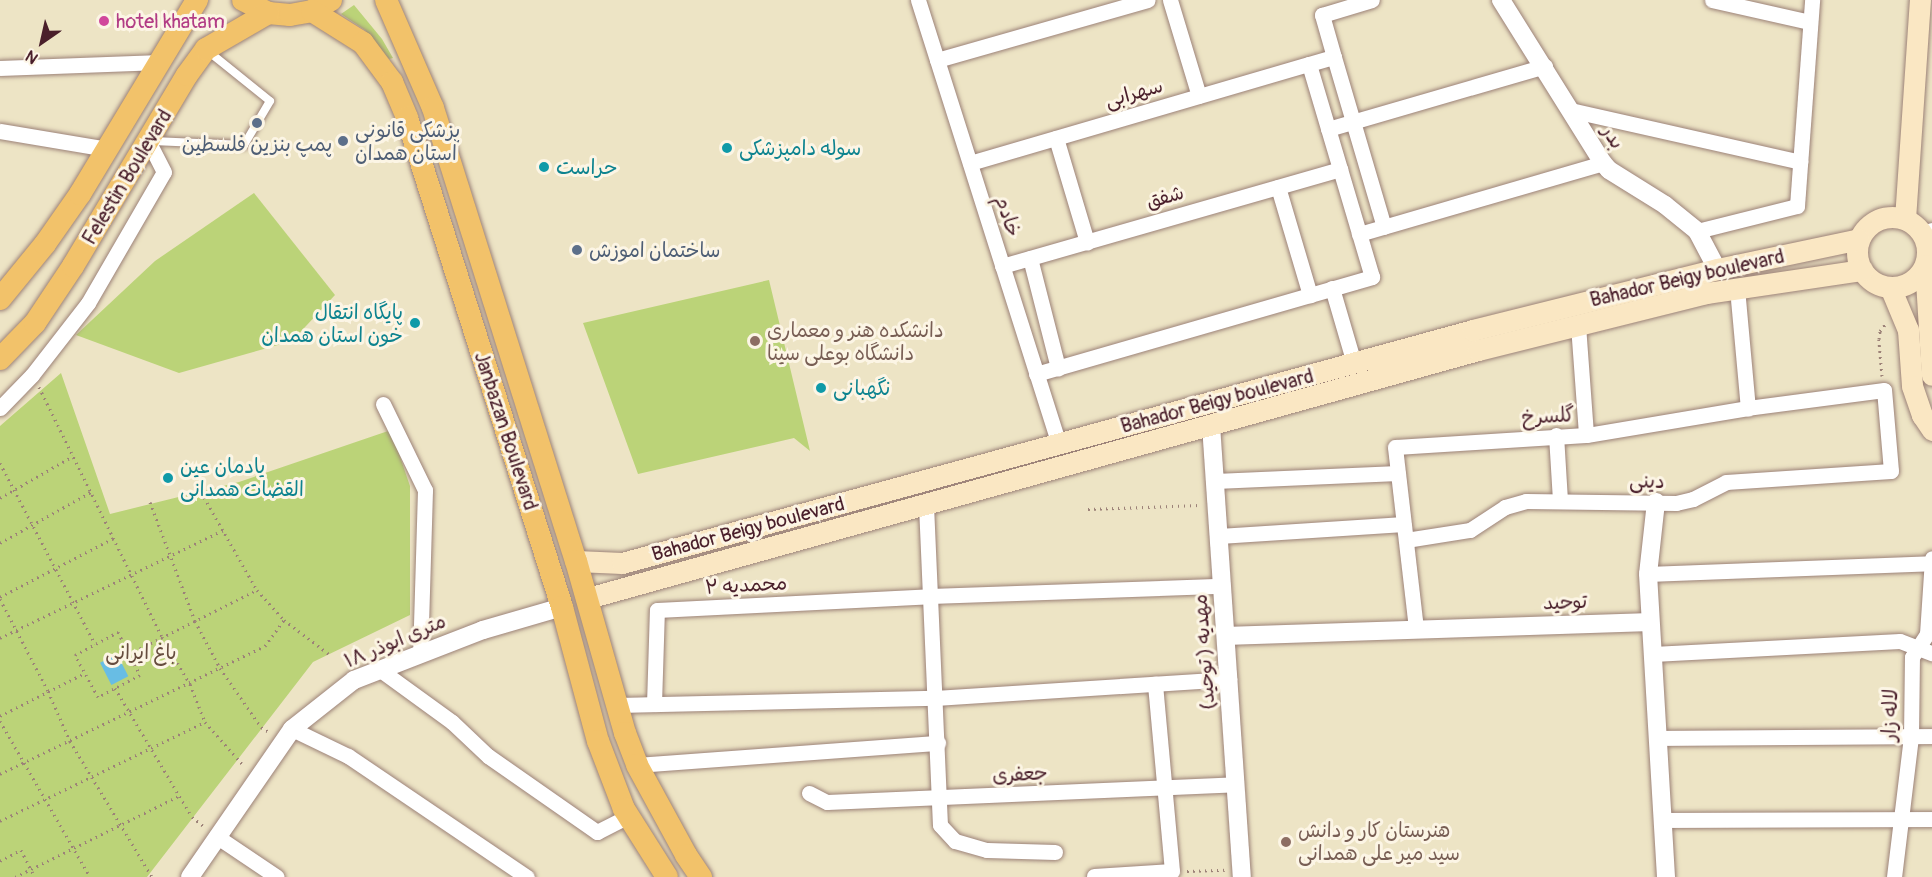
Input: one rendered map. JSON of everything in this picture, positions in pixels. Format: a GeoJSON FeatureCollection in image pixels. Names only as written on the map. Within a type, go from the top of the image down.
{"type":"FeatureCollection","features":[{"type":"Feature","properties":{"kind":"main road","name":"Felestin Boulevard"},"geometry":{"type":"LineString","coordinates":[[0,299],[45,244],[108,149],[197,0]]}},
{"type":"Feature","properties":{"kind":"main road"},"geometry":{"type":"LineString","coordinates":[[243,0],[268,13],[290,15],[321,5]]}},
{"type":"Feature","properties":{"kind":"main road","name":"Janbazan Boulevard"},"geometry":{"type":"LineString","coordinates":[[386,0],[433,108],[588,598],[617,705],[637,765],[686,855],[701,877]]}},
{"type":"Feature","properties":{"kind":"main road"},"geometry":{"type":"LineString","coordinates":[[1905,219],[1920,0]]}},
{"type":"Feature","properties":{"kind":"main road","name":"Janbazan Boulevard"},"geometry":{"type":"LineString","coordinates":[[321,5],[363,43],[392,82],[407,118],[562,607],[598,741],[628,816],[667,877]]}},
{"type":"Feature","properties":{"kind":"main road","name":"Felestin Boulevard"},"geometry":{"type":"LineString","coordinates":[[0,359],[34,323],[60,285],[206,49],[268,13]]}},
{"type":"Feature","properties":{"kind":"main road"},"geometry":{"type":"LineString","coordinates":[[1925,265],[1911,281],[1890,287],[1879,284],[1862,270],[1858,260],[1859,239],[1873,222],[1883,218],[1905,219],[1927,231],[1925,265],[1932,375]]}},
{"type":"Feature","properties":{"kind":"main road","name":"Bahador Beigy boulevard"},"geometry":{"type":"LineString","coordinates":[[588,598],[926,505],[1208,415],[1354,363],[1717,268],[1859,239]]}},
{"type":"Feature","properties":{"kind":"main road","name":"Bahador Beigy boulevard"},"geometry":{"type":"LineString","coordinates":[[576,561],[622,563],[1059,445],[1208,415],[1706,293],[1862,270]]}},
{"type":"Feature","properties":{"kind":"main road"},"geometry":{"type":"LineString","coordinates":[[1890,287],[1908,330],[1912,386],[1922,415],[1932,430]]}},
{"type":"Feature","properties":{"kind":"street","name":"خادم"},"geometry":{"type":"LineString","coordinates":[[918,0],[1059,445]]}},
{"type":"Feature","properties":{"kind":"street"},"geometry":{"type":"LineString","coordinates":[[937,60],[1148,0]]}},
{"type":"Feature","properties":{"kind":"street"},"geometry":{"type":"LineString","coordinates":[[1170,0],[1199,96]]}},
{"type":"Feature","properties":{"kind":"street"},"geometry":{"type":"LineString","coordinates":[[1372,0],[1322,15],[1384,227]]}},
{"type":"Feature","properties":{"kind":"street","name":"بدر"},"geometry":{"type":"LineString","coordinates":[[1502,0],[1603,163],[1609,170],[1665,205],[1696,231],[1717,268]]}},
{"type":"Feature","properties":{"kind":"street"},"geometry":{"type":"LineString","coordinates":[[1712,0],[1810,22]]}},
{"type":"Feature","properties":{"kind":"street"},"geometry":{"type":"LineString","coordinates":[[1696,231],[1797,206],[1812,0]]}},
{"type":"Feature","properties":{"kind":"street","name":"سهرابی"},"geometry":{"type":"LineString","coordinates":[[970,163],[1334,57]]}},
{"type":"Feature","properties":{"kind":"street"},"geometry":{"type":"LineString","coordinates":[[0,68],[160,62]]}},
{"type":"Feature","properties":{"kind":"street"},"geometry":{"type":"LineString","coordinates":[[1036,374],[1372,277],[1309,64]]}},
{"type":"Feature","properties":{"kind":"street"},"geometry":{"type":"LineString","coordinates":[[1328,129],[1545,66]]}},
{"type":"Feature","properties":{"kind":"street"},"geometry":{"type":"LineString","coordinates":[[1570,110],[1800,162]]}},
{"type":"Feature","properties":{"kind":"street"},"geometry":{"type":"LineString","coordinates":[[0,131],[108,149]]}},
{"type":"Feature","properties":{"kind":"street"},"geometry":{"type":"LineString","coordinates":[[1056,138],[1087,242]]}},
{"type":"Feature","properties":{"kind":"street"},"geometry":{"type":"LineString","coordinates":[[0,408],[32,375],[88,303],[164,172],[148,141]]}},
{"type":"Feature","properties":{"kind":"street"},"geometry":{"type":"LineString","coordinates":[[1359,234],[1603,163]]}},
{"type":"Feature","properties":{"kind":"street","name":"شفق"},"geometry":{"type":"LineString","coordinates":[[1002,266],[1340,169]]}},
{"type":"Feature","properties":{"kind":"street"},"geometry":{"type":"LineString","coordinates":[[1278,187],[1310,295]]}},
{"type":"Feature","properties":{"kind":"street"},"geometry":{"type":"LineString","coordinates":[[1030,258],[1058,368]]}},
{"type":"Feature","properties":{"kind":"street"},"geometry":{"type":"LineString","coordinates":[[1332,288],[1354,363]]}},
{"type":"Feature","properties":{"kind":"street"},"geometry":{"type":"LineString","coordinates":[[1737,288],[1748,408]]}},
{"type":"Feature","properties":{"kind":"street"},"geometry":{"type":"LineString","coordinates":[[1578,325],[1586,435]]}},
{"type":"Feature","properties":{"kind":"street","name":"گلسرخ"},"geometry":{"type":"LineString","coordinates":[[1416,629],[1395,447],[1556,435],[1586,435],[1748,408],[1884,390]]}},
{"type":"Feature","properties":{"kind":"street","name":"دینی"},"geometry":{"type":"LineString","coordinates":[[1406,540],[1470,530],[1488,516],[1516,503],[1560,500],[1676,503],[1693,499],[1726,482],[1891,471],[1884,390]]}},
{"type":"Feature","properties":{"kind":"street"},"geometry":{"type":"LineString","coordinates":[[383,404],[426,490],[420,654]]}},
{"type":"Feature","properties":{"kind":"street","name":"مهدیه ( توحید)"},"geometry":{"type":"LineString","coordinates":[[1208,415],[1215,481],[1242,873]]}},
{"type":"Feature","properties":{"kind":"street"},"geometry":{"type":"LineString","coordinates":[[1556,435],[1560,500]]}},
{"type":"Feature","properties":{"kind":"street"},"geometry":{"type":"LineString","coordinates":[[1215,481],[1398,473]]}},
{"type":"Feature","properties":{"kind":"street"},"geometry":{"type":"LineString","coordinates":[[1656,502],[1648,574],[1666,877]]}},
{"type":"Feature","properties":{"kind":"street"},"geometry":{"type":"LineString","coordinates":[[926,505],[940,825],[955,841],[987,850],[1055,852]]}},
{"type":"Feature","properties":{"kind":"street"},"geometry":{"type":"LineString","coordinates":[[1219,536],[1404,524]]}},
{"type":"Feature","properties":{"kind":"street"},"geometry":{"type":"LineString","coordinates":[[1648,574],[1931,561]]}},
{"type":"Feature","properties":{"kind":"street","name":"لاله زار"},"geometry":{"type":"LineString","coordinates":[[1894,877],[1911,737],[1912,661],[1917,647],[1928,634],[1931,561]]}},
{"type":"Feature","properties":{"kind":"street"},"geometry":{"type":"LineString","coordinates":[[930,596],[1222,586]]}},
{"type":"Feature","properties":{"kind":"street","name":"محمدیه ۲"},"geometry":{"type":"LineString","coordinates":[[654,704],[657,610],[930,596]]}},
{"type":"Feature","properties":{"kind":"street","name":"۱۸ متری ابوذر"},"geometry":{"type":"LineString","coordinates":[[190,877],[216,836],[288,735],[354,680],[483,630],[562,607]]}},
{"type":"Feature","properties":{"kind":"street","name":"توحید"},"geometry":{"type":"LineString","coordinates":[[1226,636],[1650,622]]}},
{"type":"Feature","properties":{"kind":"street"},"geometry":{"type":"LineString","coordinates":[[1653,654],[1900,641],[1932,653]]}},
{"type":"Feature","properties":{"kind":"street"},"geometry":{"type":"LineString","coordinates":[[379,669],[444,715],[488,756],[597,832],[628,816]]}},
{"type":"Feature","properties":{"kind":"street"},"geometry":{"type":"LineString","coordinates":[[617,705],[935,698],[1229,679]]}},
{"type":"Feature","properties":{"kind":"street"},"geometry":{"type":"LineString","coordinates":[[1094,876],[1172,871],[1155,684]]}},
{"type":"Feature","properties":{"kind":"street"},"geometry":{"type":"LineString","coordinates":[[288,735],[348,756],[527,877]]}},
{"type":"Feature","properties":{"kind":"street"},"geometry":{"type":"LineString","coordinates":[[1658,738],[1932,736]]}},
{"type":"Feature","properties":{"kind":"street"},"geometry":{"type":"LineString","coordinates":[[637,765],[938,743]]}},
{"type":"Feature","properties":{"kind":"street","name":"جعفری"},"geometry":{"type":"LineString","coordinates":[[809,793],[827,802],[940,799],[1236,784]]}},
{"type":"Feature","properties":{"kind":"street"},"geometry":{"type":"LineString","coordinates":[[1663,820],[1932,819]]}},
{"type":"Feature","properties":{"kind":"street"},"geometry":{"type":"LineString","coordinates":[[216,836],[277,877]]}},
{"type":"Feature","properties":{"kind":"lane"},"geometry":{"type":"LineString","coordinates":[[148,141],[244,145],[270,101],[206,49]]}},
{"type":"Feature","properties":{"kind":"path"},"geometry":{"type":"LineString","coordinates":[[1884,390],[1879,355],[1880,331],[1900,312]]}},
{"type":"Feature","properties":{"kind":"path"},"geometry":{"type":"LineString","coordinates":[[32,375],[162,637],[190,684],[205,722],[257,779]]}},
{"type":"Feature","properties":{"kind":"path"},"geometry":{"type":"LineString","coordinates":[[0,498],[74,456]]}},
{"type":"Feature","properties":{"kind":"path"},"geometry":{"type":"LineString","coordinates":[[0,463],[95,644]]}},
{"type":"Feature","properties":{"kind":"path"},"geometry":{"type":"LineString","coordinates":[[0,543],[91,492]]}},
{"type":"Feature","properties":{"kind":"path"},"geometry":{"type":"LineString","coordinates":[[201,492],[257,590],[284,620],[329,654]]}},
{"type":"Feature","properties":{"kind":"path"},"geometry":{"type":"LineString","coordinates":[[150,502],[172,554],[195,621],[220,668],[261,727],[288,735]]}},
{"type":"Feature","properties":{"kind":"path"},"geometry":{"type":"LineString","coordinates":[[1088,509],[1216,504]]}},
{"type":"Feature","properties":{"kind":"path"},"geometry":{"type":"LineString","coordinates":[[0,638],[223,530]]}},
{"type":"Feature","properties":{"kind":"path"},"geometry":{"type":"LineString","coordinates":[[114,538],[0,598],[48,691],[70,741],[152,877]]}},
{"type":"Feature","properties":{"kind":"path"},"geometry":{"type":"LineString","coordinates":[[129,654],[257,590]]}},
{"type":"Feature","properties":{"kind":"path"},"geometry":{"type":"LineString","coordinates":[[0,774],[265,646],[284,620]]}},
{"type":"Feature","properties":{"kind":"path"},"geometry":{"type":"LineString","coordinates":[[118,632],[129,654],[140,675],[98,697],[75,655],[118,632]]}},
{"type":"Feature","properties":{"kind":"path"},"geometry":{"type":"LineString","coordinates":[[0,716],[85,673]]}},
{"type":"Feature","properties":{"kind":"path"},"geometry":{"type":"LineString","coordinates":[[115,688],[192,817],[216,836]]}},
{"type":"Feature","properties":{"kind":"path"},"geometry":{"type":"LineString","coordinates":[[0,721],[90,877]]}},
{"type":"Feature","properties":{"kind":"path"},"geometry":{"type":"LineString","coordinates":[[0,821],[205,722]]}},
{"type":"Feature","properties":{"kind":"path"},"geometry":{"type":"LineString","coordinates":[[15,877],[179,796]]}},
{"type":"Feature","properties":{"kind":"path"},"geometry":{"type":"LineString","coordinates":[[0,855],[1,860],[21,850],[35,877]]}},
{"type":"Feature","properties":{"kind":"path"},"geometry":{"type":"LineString","coordinates":[[1172,871],[1242,873]]}},
{"type":"Feature","properties":{"kind":"green space"},"geometry":{"type":"Polygon","coordinates":[[[354,5],[382,39],[393,58],[389,59],[365,30],[341,14],[354,5]]]}},
{"type":"Feature","properties":{"kind":"green space"},"geometry":{"type":"Polygon","coordinates":[[[254,193],[335,295],[292,341],[179,373],[76,335],[155,261],[254,193]]]}},
{"type":"Feature","properties":{"kind":"green space"},"geometry":{"type":"Polygon","coordinates":[[[769,280],[810,451],[794,438],[638,474],[583,323],[769,280]]]}},
{"type":"Feature","properties":{"kind":"green space","name":"باغ ایرانی"},"geometry":{"type":"Polygon","coordinates":[[[61,373],[110,514],[239,482],[391,430],[410,486],[410,615],[313,662],[147,877],[0,877],[0,426],[61,373]]]}},
{"type":"Feature","properties":{"kind":"water"},"geometry":{"type":"Polygon","coordinates":[[[117,654],[128,676],[111,685],[100,663],[117,654]]]}},
{"type":"Feature","properties":{"kind":"place","name":"hotel khatam"},"geometry":{"type":"Point","coordinates":[104,21]}},
{"type":"Feature","properties":{"kind":"place","name":"پمپ بنزین فلسطین"},"geometry":{"type":"Point","coordinates":[257,123]}},
{"type":"Feature","properties":{"kind":"place","name":"پزشکی قانونی استان همدان"},"geometry":{"type":"Point","coordinates":[343,141]}},
{"type":"Feature","properties":{"kind":"place","name":"سوله دامپزشکی"},"geometry":{"type":"Point","coordinates":[727,148]}},
{"type":"Feature","properties":{"kind":"place","name":"حراست"},"geometry":{"type":"Point","coordinates":[544,167]}},
{"type":"Feature","properties":{"kind":"place","name":"ساختمان اموزش"},"geometry":{"type":"Point","coordinates":[577,250]}},
{"type":"Feature","properties":{"kind":"place","name":"پایگاه انتقال خون استان همدان"},"geometry":{"type":"Point","coordinates":[415,323]}},
{"type":"Feature","properties":{"kind":"place","name":"دانشکده هنر و معماری دانشگاه بوعلی سینا"},"geometry":{"type":"Point","coordinates":[755,341]}},
{"type":"Feature","properties":{"kind":"place","name":"نگهبانی"},"geometry":{"type":"Point","coordinates":[821,388]}},
{"type":"Feature","properties":{"kind":"place","name":"یادمان عین القضات همدانی"},"geometry":{"type":"Point","coordinates":[168,478]}},
{"type":"Feature","properties":{"kind":"place","name":"هنرستان کار و دانش سید میر علی همدانی"},"geometry":{"type":"Point","coordinates":[1286,842]}}]}
